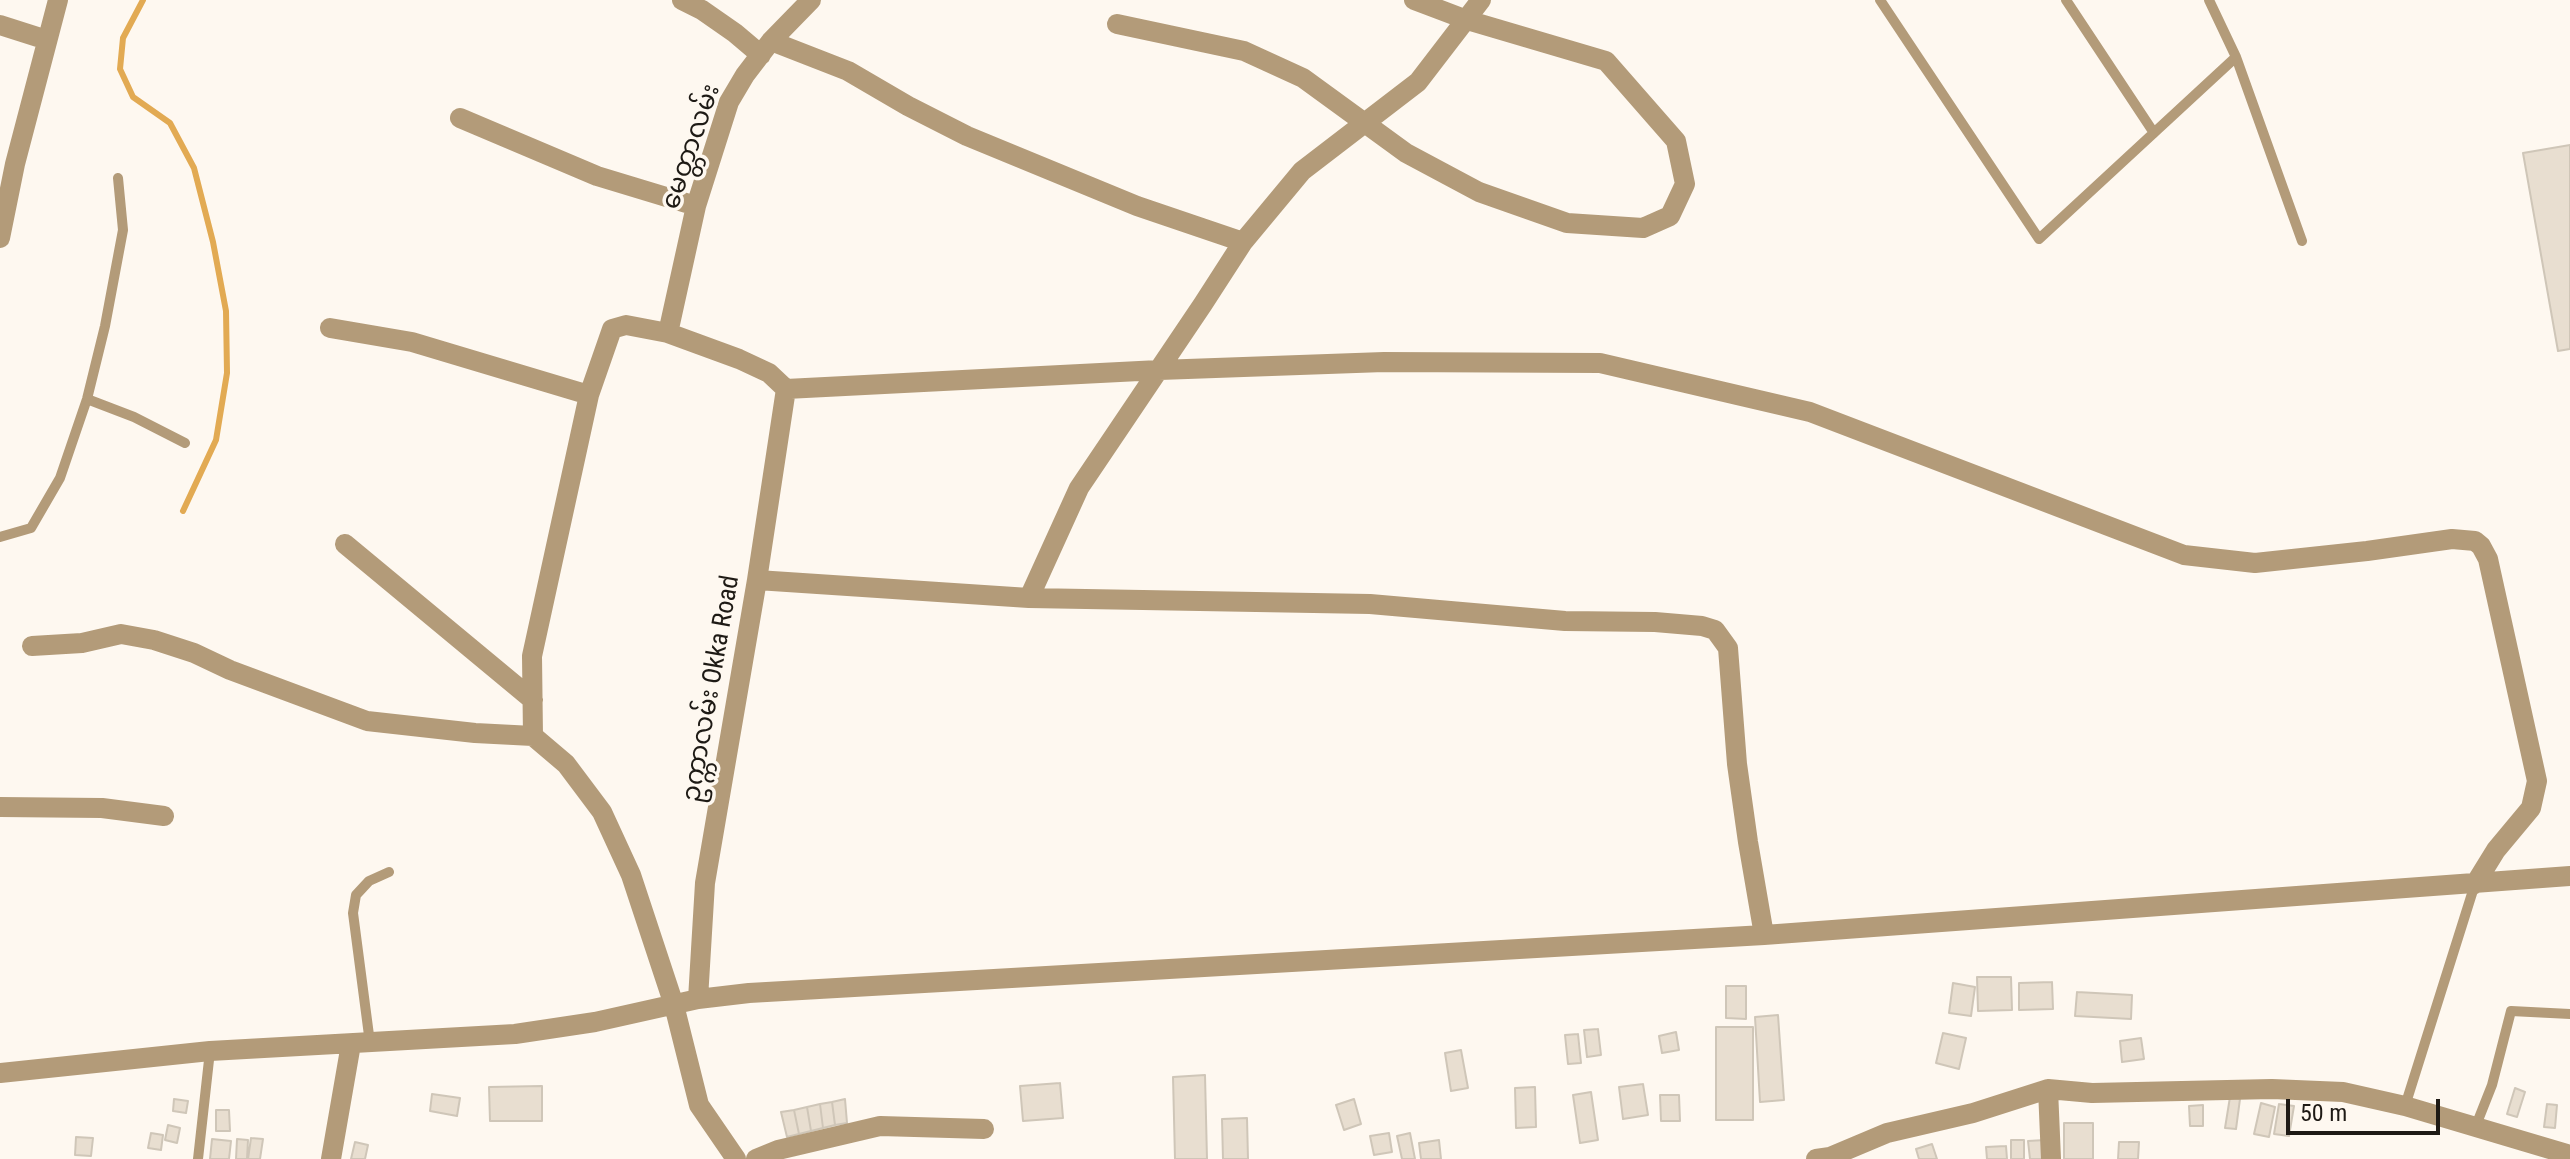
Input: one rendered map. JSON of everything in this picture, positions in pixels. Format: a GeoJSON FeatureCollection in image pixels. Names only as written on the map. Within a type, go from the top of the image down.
{"type":"FeatureCollection","features":[{"type":"Feature","properties":{"kind":"street"},"geometry":{"type":"LineString","coordinates":[[0,238],[8,162],[58,0]]}},
{"type":"Feature","properties":{"kind":"street"},"geometry":{"type":"LineString","coordinates":[[682,0],[766,48],[848,71],[908,106],[981,142],[1137,206],[1243,242]]}},
{"type":"Feature","properties":{"kind":"street","name":"မေတ္တာလမ်း"},"geometry":{"type":"LineString","coordinates":[[668,333],[696,206],[729,102],[766,48],[811,0]]}},
{"type":"Feature","properties":{"kind":"street"},"geometry":{"type":"LineString","coordinates":[[1117,24],[1244,51],[1303,78],[1406,153],[1479,192],[1567,223],[1643,228],[1670,216],[1685,184],[1676,141],[1606,61],[1467,20],[1414,0]]}},
{"type":"Feature","properties":{"kind":"street"},"geometry":{"type":"LineString","coordinates":[[1029,598],[1079,488],[1243,242],[1302,171],[1418,82],[1481,0]]}},
{"type":"Feature","properties":{"kind":"street"},"geometry":{"type":"LineString","coordinates":[[0,25],[47,40]]}},
{"type":"Feature","properties":{"kind":"street"},"geometry":{"type":"LineString","coordinates":[[460,118],[597,176],[696,206]]}},
{"type":"Feature","properties":{"kind":"street"},"geometry":{"type":"LineString","coordinates":[[533,736],[532,656],[589,395],[612,329],[626,325],[668,333],[759,368],[786,389],[1384,362],[1600,363],[1810,412],[2184,555],[2255,563],[2452,539],[2475,541],[2488,559],[2537,790],[2531,808],[2496,850],[2475,884]]}},
{"type":"Feature","properties":{"kind":"street"},"geometry":{"type":"LineString","coordinates":[[330,328],[412,342],[589,395]]}},
{"type":"Feature","properties":{"kind":"street","name":"ဥက္ကာလမ်း Okka Road"},"geometry":{"type":"LineString","coordinates":[[698,999],[705,883],[786,389]]}},
{"type":"Feature","properties":{"kind":"street"},"geometry":{"type":"LineString","coordinates":[[345,544],[533,700]]}},
{"type":"Feature","properties":{"kind":"street"},"geometry":{"type":"LineString","coordinates":[[757,580],[1029,598],[1370,604],[1565,621],[1655,622],[1715,630],[1728,648],[1737,764],[1764,935]]}},
{"type":"Feature","properties":{"kind":"street"},"geometry":{"type":"LineString","coordinates":[[32,646],[82,643],[121,634],[154,640],[194,653],[230,670],[367,721],[533,736],[566,764],[602,812],[631,875],[674,1005],[699,1105],[736,1159]]}},
{"type":"Feature","properties":{"kind":"street"},"geometry":{"type":"LineString","coordinates":[[0,807],[102,808],[164,816]]}},
{"type":"Feature","properties":{"kind":"street"},"geometry":{"type":"LineString","coordinates":[[0,1073],[210,1051],[515,1034],[595,1022],[698,999],[765,992],[1764,935],[2570,876]]}},
{"type":"Feature","properties":{"kind":"street"},"geometry":{"type":"LineString","coordinates":[[331,1159],[360,1044]]}},
{"type":"Feature","properties":{"kind":"street"},"geometry":{"type":"LineString","coordinates":[[2048,1089],[2051,1159]]}},
{"type":"Feature","properties":{"kind":"street"},"geometry":{"type":"LineString","coordinates":[[1816,1159],[1830,1157],[1887,1133],[1973,1113],[2048,1089],[2092,1093],[2272,1089],[2343,1092],[2405,1106],[2570,1155]]}},
{"type":"Feature","properties":{"kind":"street"},"geometry":{"type":"LineString","coordinates":[[756,1159],[778,1150],[880,1126],[984,1129]]}},
{"type":"Feature","properties":{"kind":"lane"},"geometry":{"type":"LineString","coordinates":[[1880,0],[2039,239],[2236,57]]}},
{"type":"Feature","properties":{"kind":"lane"},"geometry":{"type":"LineString","coordinates":[[2066,0],[2154,133]]}},
{"type":"Feature","properties":{"kind":"lane"},"geometry":{"type":"LineString","coordinates":[[2209,0],[2236,57],[2302,241]]}},
{"type":"Feature","properties":{"kind":"lane"},"geometry":{"type":"LineString","coordinates":[[0,537],[31,528],[60,478],[87,399],[123,230],[118,178]]}},
{"type":"Feature","properties":{"kind":"lane"},"geometry":{"type":"LineString","coordinates":[[87,399],[134,417],[185,443]]}},
{"type":"Feature","properties":{"kind":"lane"},"geometry":{"type":"LineString","coordinates":[[360,1044],[353,913],[356,895],[369,881],[389,872]]}},
{"type":"Feature","properties":{"kind":"lane"},"geometry":{"type":"LineString","coordinates":[[2405,1106],[2475,884]]}},
{"type":"Feature","properties":{"kind":"lane"},"geometry":{"type":"LineString","coordinates":[[2474,1128],[2492,1085],[2511,1011],[2570,1014]]}},
{"type":"Feature","properties":{"kind":"lane"},"geometry":{"type":"LineString","coordinates":[[198,1159],[210,1051]]}},
{"type":"Feature","properties":{"kind":"building"},"geometry":{"type":"Polygon","coordinates":[[[2570,145],[2570,349],[2558,351],[2523,153],[2570,145]]]}},
{"type":"Feature","properties":{"kind":"building"},"geometry":{"type":"Polygon","coordinates":[[[1977,977],[2011,977],[2012,1010],[1978,1011],[1977,977]]]}},
{"type":"Feature","properties":{"kind":"building"},"geometry":{"type":"Polygon","coordinates":[[[2052,982],[2053,1009],[2019,1010],[2019,983],[2052,982]]]}},
{"type":"Feature","properties":{"kind":"building"},"geometry":{"type":"Polygon","coordinates":[[[1953,983],[1975,987],[1971,1016],[1949,1013],[1953,983]]]}},
{"type":"Feature","properties":{"kind":"building"},"geometry":{"type":"Polygon","coordinates":[[[1726,986],[1746,986],[1746,1019],[1726,1018],[1726,986]]]}},
{"type":"Feature","properties":{"kind":"building"},"geometry":{"type":"Polygon","coordinates":[[[2077,992],[2132,995],[2131,1019],[2075,1016],[2077,992]]]}},
{"type":"Feature","properties":{"kind":"building"},"geometry":{"type":"Polygon","coordinates":[[[1778,1015],[1784,1100],[1760,1102],[1755,1017],[1778,1015]]]}},
{"type":"Feature","properties":{"kind":"building"},"geometry":{"type":"Polygon","coordinates":[[[1716,1027],[1753,1027],[1753,1120],[1716,1120],[1716,1027]]]}},
{"type":"Feature","properties":{"kind":"building"},"geometry":{"type":"Polygon","coordinates":[[[1598,1029],[1601,1055],[1587,1057],[1584,1030],[1598,1029]]]}},
{"type":"Feature","properties":{"kind":"building"},"geometry":{"type":"Polygon","coordinates":[[[1676,1032],[1679,1050],[1662,1053],[1659,1036],[1676,1032]]]}},
{"type":"Feature","properties":{"kind":"building"},"geometry":{"type":"Polygon","coordinates":[[[1943,1033],[1966,1038],[1959,1069],[1936,1063],[1943,1033]]]}},
{"type":"Feature","properties":{"kind":"building"},"geometry":{"type":"Polygon","coordinates":[[[1578,1034],[1581,1063],[1568,1064],[1565,1035],[1578,1034]]]}},
{"type":"Feature","properties":{"kind":"building"},"geometry":{"type":"Polygon","coordinates":[[[2141,1038],[2144,1059],[2122,1062],[2120,1041],[2141,1038]]]}},
{"type":"Feature","properties":{"kind":"building"},"geometry":{"type":"Polygon","coordinates":[[[1461,1050],[1468,1088],[1451,1091],[1445,1053],[1461,1050]]]}},
{"type":"Feature","properties":{"kind":"building"},"geometry":{"type":"Polygon","coordinates":[[[1205,1075],[1207,1159],[1175,1159],[1173,1077],[1205,1075]]]}},
{"type":"Feature","properties":{"kind":"building"},"geometry":{"type":"Polygon","coordinates":[[[1060,1083],[1063,1118],[1023,1121],[1020,1086],[1060,1083]]]}},
{"type":"Feature","properties":{"kind":"building"},"geometry":{"type":"Polygon","coordinates":[[[1643,1084],[1648,1115],[1623,1119],[1619,1087],[1643,1084]]]}},
{"type":"Feature","properties":{"kind":"building"},"geometry":{"type":"Polygon","coordinates":[[[542,1086],[542,1121],[490,1121],[489,1087],[542,1086]]]}},
{"type":"Feature","properties":{"kind":"building"},"geometry":{"type":"Polygon","coordinates":[[[1535,1087],[1536,1127],[1516,1128],[1515,1088],[1535,1087]]]}},
{"type":"Feature","properties":{"kind":"building"},"geometry":{"type":"Polygon","coordinates":[[[2515,1088],[2525,1092],[2517,1117],[2507,1114],[2515,1088]]]}},
{"type":"Feature","properties":{"kind":"building"},"geometry":{"type":"Polygon","coordinates":[[[1591,1092],[1598,1140],[1580,1143],[1573,1095],[1591,1092]]]}},
{"type":"Feature","properties":{"kind":"building"},"geometry":{"type":"Polygon","coordinates":[[[432,1094],[460,1098],[457,1116],[430,1111],[432,1094]]]}},
{"type":"Feature","properties":{"kind":"building"},"geometry":{"type":"Polygon","coordinates":[[[1660,1095],[1679,1095],[1680,1121],[1661,1121],[1660,1095]]]}},
{"type":"Feature","properties":{"kind":"building"},"geometry":{"type":"Polygon","coordinates":[[[2230,1097],[2240,1099],[2236,1129],[2225,1128],[2230,1097]]]}},
{"type":"Feature","properties":{"kind":"building"},"geometry":{"type":"Polygon","coordinates":[[[174,1099],[188,1101],[186,1113],[173,1111],[174,1099]]]}},
{"type":"Feature","properties":{"kind":"building"},"geometry":{"type":"Polygon","coordinates":[[[845,1099],[847,1123],[835,1125],[832,1102],[845,1099]]]}},
{"type":"Feature","properties":{"kind":"building"},"geometry":{"type":"Polygon","coordinates":[[[1354,1099],[1361,1124],[1344,1130],[1336,1105],[1354,1099]]]}},
{"type":"Feature","properties":{"kind":"building"},"geometry":{"type":"Polygon","coordinates":[[[832,1102],[835,1125],[823,1128],[820,1104],[832,1102]]]}},
{"type":"Feature","properties":{"kind":"building"},"geometry":{"type":"Polygon","coordinates":[[[2261,1103],[2275,1107],[2269,1137],[2254,1134],[2261,1103]]]}},
{"type":"Feature","properties":{"kind":"building"},"geometry":{"type":"Polygon","coordinates":[[[820,1104],[823,1128],[811,1131],[807,1107],[820,1104]]]}},
{"type":"Feature","properties":{"kind":"building"},"geometry":{"type":"Polygon","coordinates":[[[2279,1104],[2294,1106],[2289,1136],[2274,1134],[2279,1104]]]}},
{"type":"Feature","properties":{"kind":"building"},"geometry":{"type":"Polygon","coordinates":[[[2547,1104],[2557,1105],[2555,1128],[2544,1127],[2547,1104]]]}},
{"type":"Feature","properties":{"kind":"building"},"geometry":{"type":"Polygon","coordinates":[[[2203,1105],[2203,1126],[2190,1126],[2189,1106],[2203,1105]]]}},
{"type":"Feature","properties":{"kind":"building"},"geometry":{"type":"Polygon","coordinates":[[[807,1107],[811,1131],[799,1134],[794,1110],[807,1107]]]}},
{"type":"Feature","properties":{"kind":"building"},"geometry":{"type":"Polygon","coordinates":[[[216,1110],[229,1110],[230,1131],[216,1131],[216,1110]]]}},
{"type":"Feature","properties":{"kind":"building"},"geometry":{"type":"Polygon","coordinates":[[[794,1110],[799,1134],[787,1137],[781,1112],[794,1110]]]}},
{"type":"Feature","properties":{"kind":"building"},"geometry":{"type":"Polygon","coordinates":[[[1247,1118],[1248,1159],[1223,1159],[1222,1119],[1247,1118]]]}},
{"type":"Feature","properties":{"kind":"building"},"geometry":{"type":"Polygon","coordinates":[[[2064,1123],[2093,1123],[2093,1159],[2064,1159],[2064,1123]]]}},
{"type":"Feature","properties":{"kind":"building"},"geometry":{"type":"Polygon","coordinates":[[[168,1125],[180,1128],[177,1143],[165,1140],[168,1125]]]}},
{"type":"Feature","properties":{"kind":"building"},"geometry":{"type":"Polygon","coordinates":[[[151,1133],[163,1135],[161,1150],[148,1148],[151,1133]]]}},
{"type":"Feature","properties":{"kind":"building"},"geometry":{"type":"Polygon","coordinates":[[[1389,1133],[1392,1152],[1374,1155],[1370,1136],[1389,1133]]]}},
{"type":"Feature","properties":{"kind":"building"},"geometry":{"type":"Polygon","coordinates":[[[1410,1133],[1415,1159],[1402,1159],[1397,1136],[1410,1133]]]}},
{"type":"Feature","properties":{"kind":"building"},"geometry":{"type":"Polygon","coordinates":[[[76,1137],[93,1138],[91,1156],[75,1155],[76,1137]]]}},
{"type":"Feature","properties":{"kind":"building"},"geometry":{"type":"Polygon","coordinates":[[[251,1138],[263,1139],[260,1159],[248,1159],[251,1138]]]}},
{"type":"Feature","properties":{"kind":"building"},"geometry":{"type":"Polygon","coordinates":[[[212,1139],[231,1141],[229,1159],[210,1159],[212,1139]]]}},
{"type":"Feature","properties":{"kind":"building"},"geometry":{"type":"Polygon","coordinates":[[[237,1139],[248,1140],[247,1159],[236,1159],[237,1139]]]}},
{"type":"Feature","properties":{"kind":"building"},"geometry":{"type":"Polygon","coordinates":[[[1439,1140],[1441,1159],[1421,1159],[1419,1143],[1439,1140]]]}},
{"type":"Feature","properties":{"kind":"building"},"geometry":{"type":"Polygon","coordinates":[[[2011,1140],[2024,1140],[2024,1159],[2011,1159],[2011,1140]]]}},
{"type":"Feature","properties":{"kind":"building"},"geometry":{"type":"Polygon","coordinates":[[[2045,1140],[2047,1159],[2030,1159],[2028,1141],[2045,1140]]]}},
{"type":"Feature","properties":{"kind":"building"},"geometry":{"type":"Polygon","coordinates":[[[355,1142],[368,1145],[365,1159],[351,1159],[355,1142]]]}},
{"type":"Feature","properties":{"kind":"building"},"geometry":{"type":"Polygon","coordinates":[[[2119,1142],[2139,1142],[2138,1159],[2118,1159],[2119,1142]]]}},
{"type":"Feature","properties":{"kind":"building"},"geometry":{"type":"Polygon","coordinates":[[[1932,1144],[1937,1159],[1919,1159],[1916,1149],[1932,1144]]]}},
{"type":"Feature","properties":{"kind":"building"},"geometry":{"type":"Polygon","coordinates":[[[2006,1146],[2007,1159],[1987,1159],[1986,1147],[2006,1146]]]}},
{"type":"Feature","properties":{"kind":"waterway"},"geometry":{"type":"LineString","coordinates":[[143,0],[123,38],[120,69],[133,97],[170,123],[194,168],[226,311],[227,373],[216,440],[183,511]]}}]}
